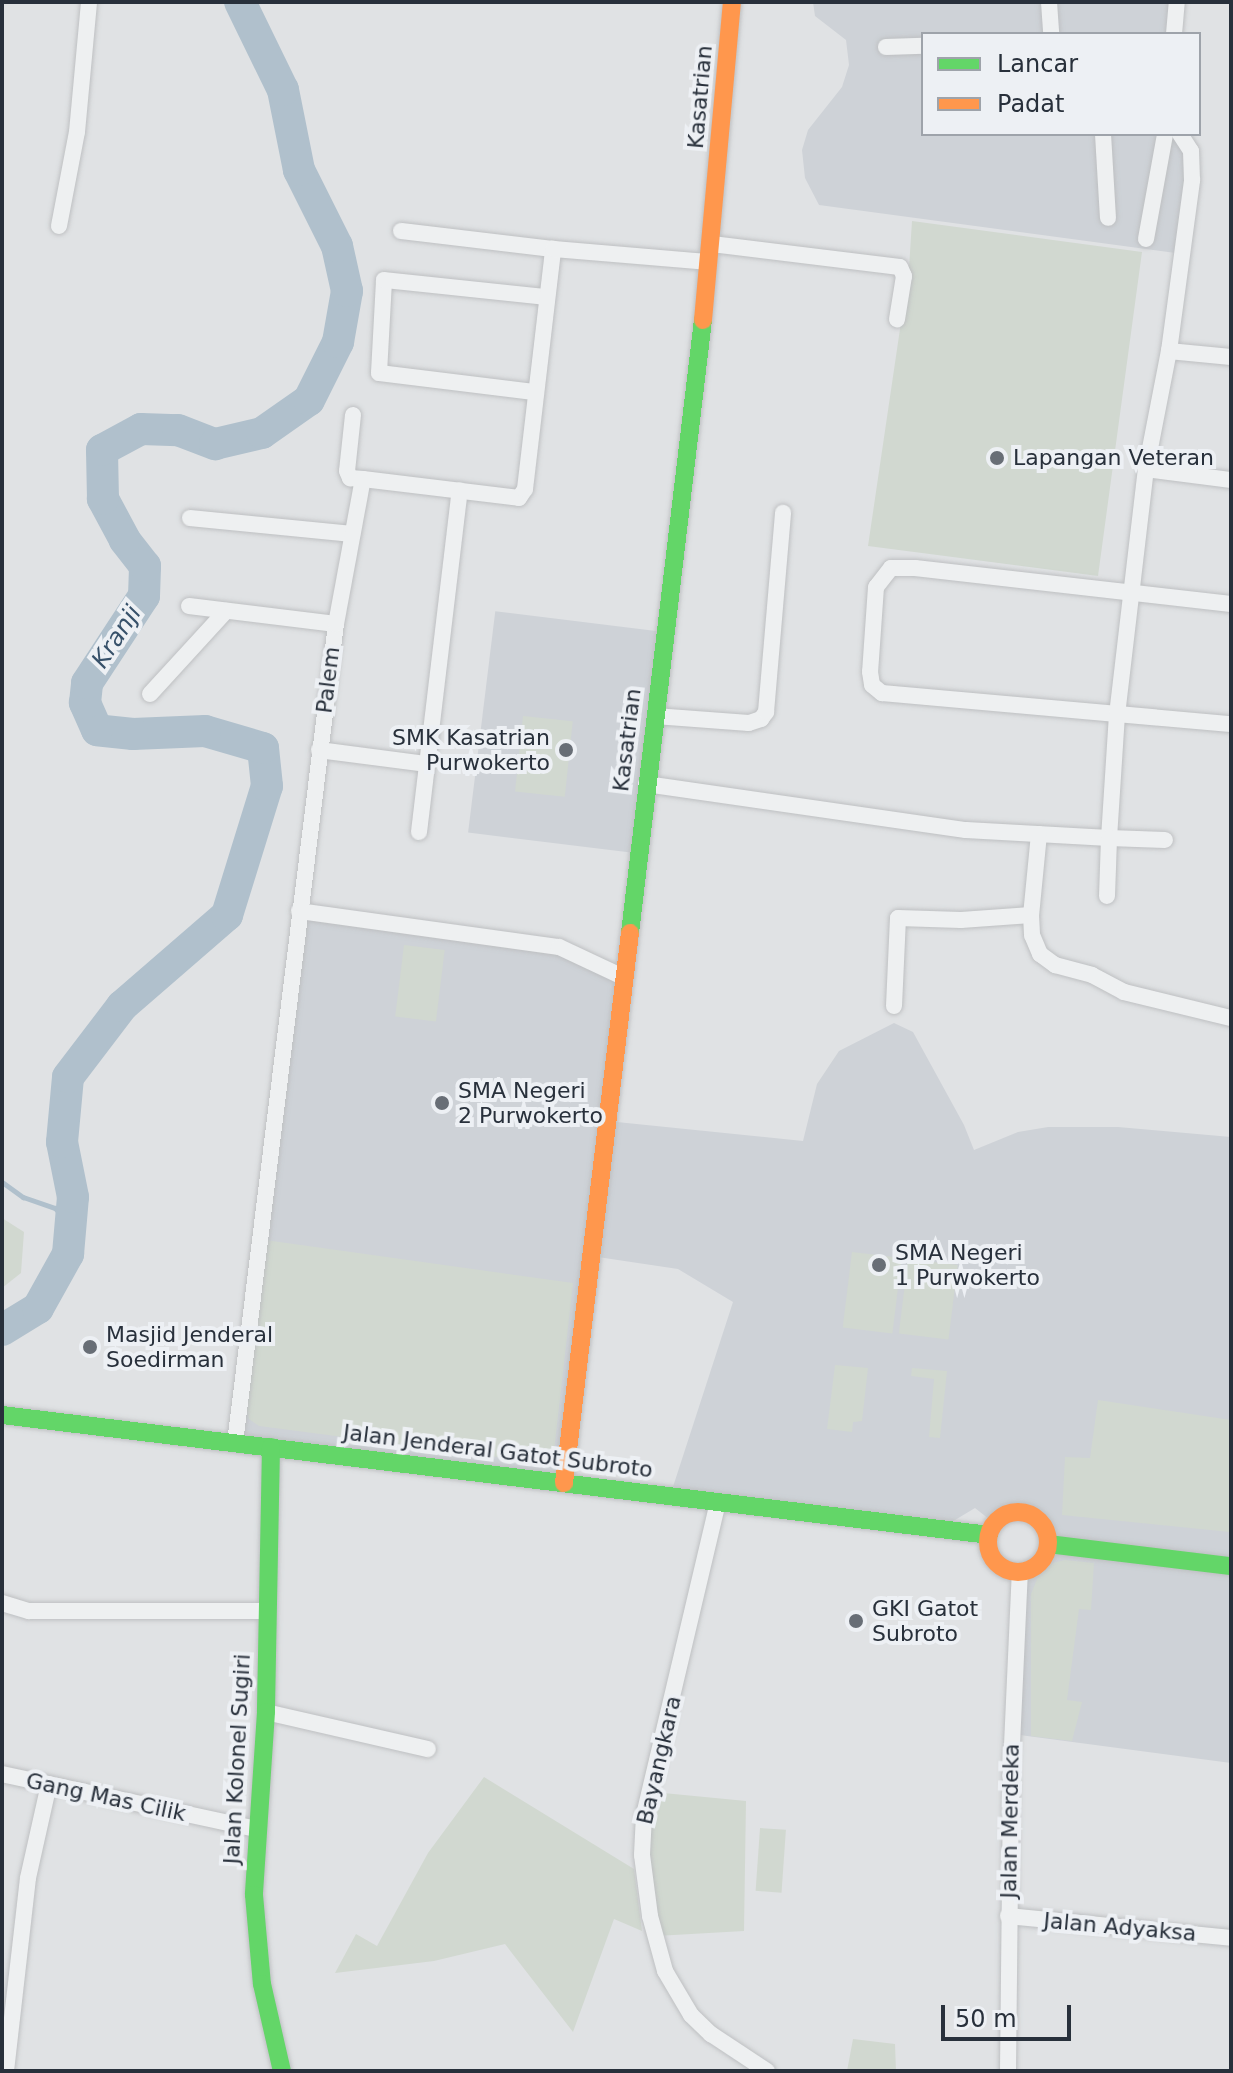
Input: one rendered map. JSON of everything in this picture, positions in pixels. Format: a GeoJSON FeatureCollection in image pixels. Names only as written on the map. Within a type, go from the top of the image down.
{"type":"FeatureCollection","features":[{"type":"Feature","properties":{"kind":"street"},"geometry":{"type":"LineString","coordinates":[[59,226],[77,132],[89,2]]}},
{"type":"Feature","properties":{"kind":"street","name":"Kasatrian"},"geometry":{"type":"LineString","coordinates":[[564,1483],[707,262],[712,244],[732,2]]}},
{"type":"Feature","properties":{"kind":"street"},"geometry":{"type":"LineString","coordinates":[[1049,2],[1051,32]]}},
{"type":"Feature","properties":{"kind":"street"},"geometry":{"type":"LineString","coordinates":[[1174,32],[1177,2]]}},
{"type":"Feature","properties":{"kind":"street"},"geometry":{"type":"LineString","coordinates":[[886,47],[921,46]]}},
{"type":"Feature","properties":{"kind":"street"},"geometry":{"type":"LineString","coordinates":[[1103,136],[1108,218]]}},
{"type":"Feature","properties":{"kind":"street"},"geometry":{"type":"LineString","coordinates":[[1146,239],[1165,136]]}},
{"type":"Feature","properties":{"kind":"street"},"geometry":{"type":"LineString","coordinates":[[1107,896],[1117,715],[1134,595],[1146,469],[1169,351],[1192,180],[1191,151],[1181,136]]}},
{"type":"Feature","properties":{"kind":"street"},"geometry":{"type":"LineString","coordinates":[[401,231],[553,249],[707,262]]}},
{"type":"Feature","properties":{"kind":"street"},"geometry":{"type":"LineString","coordinates":[[712,244],[900,267],[904,276],[897,319]]}},
{"type":"Feature","properties":{"kind":"street"},"geometry":{"type":"LineString","coordinates":[[353,415],[347,471],[350,478],[519,498],[523,495],[553,249]]}},
{"type":"Feature","properties":{"kind":"street"},"geometry":{"type":"LineString","coordinates":[[534,392],[378,372],[384,280],[546,297]]}},
{"type":"Feature","properties":{"kind":"street"},"geometry":{"type":"LineString","coordinates":[[1169,351],[1231,357]]}},
{"type":"Feature","properties":{"kind":"street"},"geometry":{"type":"LineString","coordinates":[[1146,469],[1231,480]]}},
{"type":"Feature","properties":{"kind":"street","name":"Palem"},"geometry":{"type":"LineString","coordinates":[[235,1443],[319,750],[336,624],[363,479]]}},
{"type":"Feature","properties":{"kind":"street"},"geometry":{"type":"LineString","coordinates":[[419,832],[460,490]]}},
{"type":"Feature","properties":{"kind":"street"},"geometry":{"type":"LineString","coordinates":[[655,716],[749,723],[761,719],[766,712],[783,513]]}},
{"type":"Feature","properties":{"kind":"street"},"geometry":{"type":"LineString","coordinates":[[190,518],[352,534]]}},
{"type":"Feature","properties":{"kind":"street"},"geometry":{"type":"LineString","coordinates":[[1231,604],[907,567],[885,572],[876,587],[870,672],[875,689],[1231,724]]}},
{"type":"Feature","properties":{"kind":"street"},"geometry":{"type":"LineString","coordinates":[[189,606],[336,624]]}},
{"type":"Feature","properties":{"kind":"street"},"geometry":{"type":"LineString","coordinates":[[150,694],[226,611]]}},
{"type":"Feature","properties":{"kind":"street"},"geometry":{"type":"LineString","coordinates":[[319,750],[427,764]]}},
{"type":"Feature","properties":{"kind":"street"},"geometry":{"type":"LineString","coordinates":[[646,784],[728,793],[966,830],[1165,840]]}},
{"type":"Feature","properties":{"kind":"street"},"geometry":{"type":"LineString","coordinates":[[1039,834],[1031,915],[1034,944],[1040,954],[1055,965],[1092,975],[1124,992],[1231,1018]]}},
{"type":"Feature","properties":{"kind":"street"},"geometry":{"type":"LineString","coordinates":[[299,911],[559,947],[623,977]]}},
{"type":"Feature","properties":{"kind":"street"},"geometry":{"type":"LineString","coordinates":[[894,1006],[898,918],[961,920],[1031,915]]}},
{"type":"Feature","properties":{"kind":"street","name":"Jalan Jenderal Gatot Subroto"},"geometry":{"type":"LineString","coordinates":[[2,1415],[989,1535]]}},
{"type":"Feature","properties":{"kind":"street","name":"Jalan Kolonel Sugiri"},"geometry":{"type":"LineString","coordinates":[[271,1447],[266,1712],[254,1895],[262,1984],[282,2071]]}},
{"type":"Feature","properties":{"kind":"street","name":"Bayangkara"},"geometry":{"type":"LineString","coordinates":[[718,1502],[644,1815],[642,1855],[650,1916],[665,1971],[691,2015],[711,2034],[767,2071]]}},
{"type":"Feature","properties":{"kind":"street"},"geometry":{"type":"LineString","coordinates":[[1022,1512],[1040,1522],[1048,1544],[1037,1565],[1020,1572],[999,1565],[991,1557],[989,1535],[1002,1516],[1022,1512]]}},
{"type":"Feature","properties":{"kind":"street"},"geometry":{"type":"LineString","coordinates":[[1048,1544],[1231,1566]]}},
{"type":"Feature","properties":{"kind":"street","name":"Jalan Merdeka"},"geometry":{"type":"LineString","coordinates":[[1008,2071],[1008,1916],[1020,1572]]}},
{"type":"Feature","properties":{"kind":"street"},"geometry":{"type":"LineString","coordinates":[[2,1603],[29,1611],[267,1611]]}},
{"type":"Feature","properties":{"kind":"street"},"geometry":{"type":"LineString","coordinates":[[266,1712],[428,1749]]}},
{"type":"Feature","properties":{"kind":"street","name":"Gang Mas Cilik"},"geometry":{"type":"LineString","coordinates":[[2,1774],[257,1829]]}},
{"type":"Feature","properties":{"kind":"street"},"geometry":{"type":"LineString","coordinates":[[6,2071],[10,1979],[49,1784]]}},
{"type":"Feature","properties":{"kind":"street","name":"Jalan Adyaksa"},"geometry":{"type":"LineString","coordinates":[[1008,1916],[1231,1938]]}},
{"type":"Feature","properties":{"kind":"shaded area"},"geometry":{"type":"Polygon","coordinates":[[[813,2],[1177,2],[1174,32],[921,32],[921,136],[1180,136],[1193,159],[1183,254],[819,205],[805,178],[802,150],[808,130],[842,87],[849,65],[846,40],[815,16],[813,2]]]}},
{"type":"Feature","properties":{"kind":"shaded area","name":"Lapangan Veteran"},"geometry":{"type":"Polygon","coordinates":[[[912,221],[1142,252],[1098,576],[868,546],[909,268],[912,221]]]}},
{"type":"Feature","properties":{"kind":"shaded area","name":"SMK Kasatrian Purwokerto"},"geometry":{"type":"Polygon","coordinates":[[[495,611],[664,632],[637,853],[468,833],[495,611]]]}},
{"type":"Feature","properties":{"kind":"shaded area"},"geometry":{"type":"Polygon","coordinates":[[[523,716],[573,721],[565,797],[515,792],[523,716]]]}},
{"type":"Feature","properties":{"kind":"shaded area"},"geometry":{"type":"Polygon","coordinates":[[[299,912],[559,947],[623,977],[607,1121],[803,1141],[817,1084],[839,1051],[894,1023],[913,1032],[964,1125],[974,1150],[1018,1132],[1048,1127],[1118,1127],[1231,1137],[1231,1763],[1012,1734],[1020,1572],[1037,1565],[1048,1544],[1046,1531],[1032,1515],[1012,1513],[994,1523],[975,1508],[940,1529],[670,1496],[733,1302],[678,1269],[591,1256],[564,1483],[237,1443],[299,912]]]}},
{"type":"Feature","properties":{"kind":"shaded area"},"geometry":{"type":"Polygon","coordinates":[[[404,945],[445,950],[436,1021],[395,1016],[404,945]]]}},
{"type":"Feature","properties":{"kind":"shaded area"},"geometry":{"type":"Polygon","coordinates":[[[2,1218],[24,1232],[21,1273],[2,1288],[2,1218]]]}},
{"type":"Feature","properties":{"kind":"shaded area"},"geometry":{"type":"Polygon","coordinates":[[[265,1240],[573,1283],[554,1451],[549,1457],[527,1461],[259,1426],[249,1419],[246,1407],[265,1240]]]}},
{"type":"Feature","properties":{"kind":"shaded area"},"geometry":{"type":"Polygon","coordinates":[[[852,1252],[902,1258],[892,1334],[843,1327],[852,1252]]]}},
{"type":"Feature","properties":{"kind":"shaded area"},"geometry":{"type":"Polygon","coordinates":[[[908,1259],[958,1265],[948,1340],[899,1333],[908,1259]]]}},
{"type":"Feature","properties":{"kind":"shaded area"},"geometry":{"type":"Polygon","coordinates":[[[835,1365],[868,1368],[862,1421],[853,1422],[852,1432],[827,1429],[835,1365]]]}},
{"type":"Feature","properties":{"kind":"shaded area"},"geometry":{"type":"Polygon","coordinates":[[[912,1368],[947,1371],[940,1438],[929,1437],[934,1379],[911,1376],[912,1368]]]}},
{"type":"Feature","properties":{"kind":"shaded area"},"geometry":{"type":"Polygon","coordinates":[[[1098,1400],[1231,1420],[1230,1532],[1062,1515],[1065,1457],[1090,1458],[1098,1400]]]}},
{"type":"Feature","properties":{"kind":"shaded area"},"geometry":{"type":"Polygon","coordinates":[[[1065,1560],[1094,1563],[1091,1610],[1079,1609],[1067,1700],[1082,1702],[1072,1741],[1031,1736],[1031,1594],[1037,1579],[1049,1564],[1065,1560]]]}},
{"type":"Feature","properties":{"kind":"shaded area"},"geometry":{"type":"Polygon","coordinates":[[[484,1777],[634,1869],[642,1931],[614,1919],[573,2032],[505,1944],[434,1961],[335,1973],[356,1934],[377,1946],[428,1853],[484,1777]]]}},
{"type":"Feature","properties":{"kind":"shaded area"},"geometry":{"type":"Polygon","coordinates":[[[653,1792],[746,1801],[744,1931],[656,1936],[643,1804],[653,1792]]]}},
{"type":"Feature","properties":{"kind":"shaded area"},"geometry":{"type":"Polygon","coordinates":[[[760,1828],[786,1830],[782,1893],[756,1891],[760,1828]]]}},
{"type":"Feature","properties":{"kind":"shaded area"},"geometry":{"type":"Polygon","coordinates":[[[853,2039],[895,2044],[896,2071],[847,2071],[853,2039]]]}},
{"type":"Feature","properties":{"kind":"waterway","name":"Kranji"},"geometry":{"type":"LineString","coordinates":[[2,1330],[38,1308],[68,1254],[73,1197],[62,1142],[68,1077],[122,1006],[227,915],[267,786],[263,748],[205,731],[133,734],[97,730],[85,703],[87,683],[144,596],[145,566],[125,540],[103,499],[102,450],[141,429],[178,430],[215,444],[262,433],[309,400],[338,342],[347,291],[337,246],[299,170],[283,90],[240,2]]}},
{"type":"Feature","properties":{"kind":"waterway"},"geometry":{"type":"LineString","coordinates":[[2,1182],[23,1197],[55,1208],[70,1232]]}},
{"type":"Feature","properties":{"kind":"traffic: fast"},"geometry":{"type":"LineString","coordinates":[[630,933],[703,320]]}},
{"type":"Feature","properties":{"kind":"traffic: fast"},"geometry":{"type":"LineString","coordinates":[[2,1415],[989,1535]]}},
{"type":"Feature","properties":{"kind":"traffic: fast"},"geometry":{"type":"LineString","coordinates":[[271,1447],[266,1712],[254,1895],[262,1984],[282,2071]]}},
{"type":"Feature","properties":{"kind":"traffic: fast"},"geometry":{"type":"LineString","coordinates":[[1048,1544],[1231,1566]]}},
{"type":"Feature","properties":{"kind":"traffic: slow"},"geometry":{"type":"LineString","coordinates":[[703,320],[732,2]]}},
{"type":"Feature","properties":{"kind":"traffic: slow"},"geometry":{"type":"LineString","coordinates":[[564,1483],[630,933]]}},
{"type":"Feature","properties":{"kind":"traffic: slow"},"geometry":{"type":"LineString","coordinates":[[1018,1512],[1039,1521],[1048,1542],[1039,1563],[1018,1572],[997,1563],[988,1542],[997,1521],[1018,1512]]}},
{"type":"Feature","properties":{"kind":"place","name":"Lapangan Veteran"},"geometry":{"type":"Point","coordinates":[997,458]}},
{"type":"Feature","properties":{"kind":"place","name":"SMK Kasatrian Purwokerto"},"geometry":{"type":"Point","coordinates":[566,750]}},
{"type":"Feature","properties":{"kind":"place","name":"SMA Negeri 2 Purwokerto"},"geometry":{"type":"Point","coordinates":[442,1103]}},
{"type":"Feature","properties":{"kind":"place","name":"SMA Negeri 1 Purwokerto"},"geometry":{"type":"Point","coordinates":[879,1265]}},
{"type":"Feature","properties":{"kind":"place","name":"Masjid Jenderal Soedirman"},"geometry":{"type":"Point","coordinates":[90,1347]}},
{"type":"Feature","properties":{"kind":"place","name":"GKI Gatot Subroto"},"geometry":{"type":"Point","coordinates":[856,1621]}}]}
